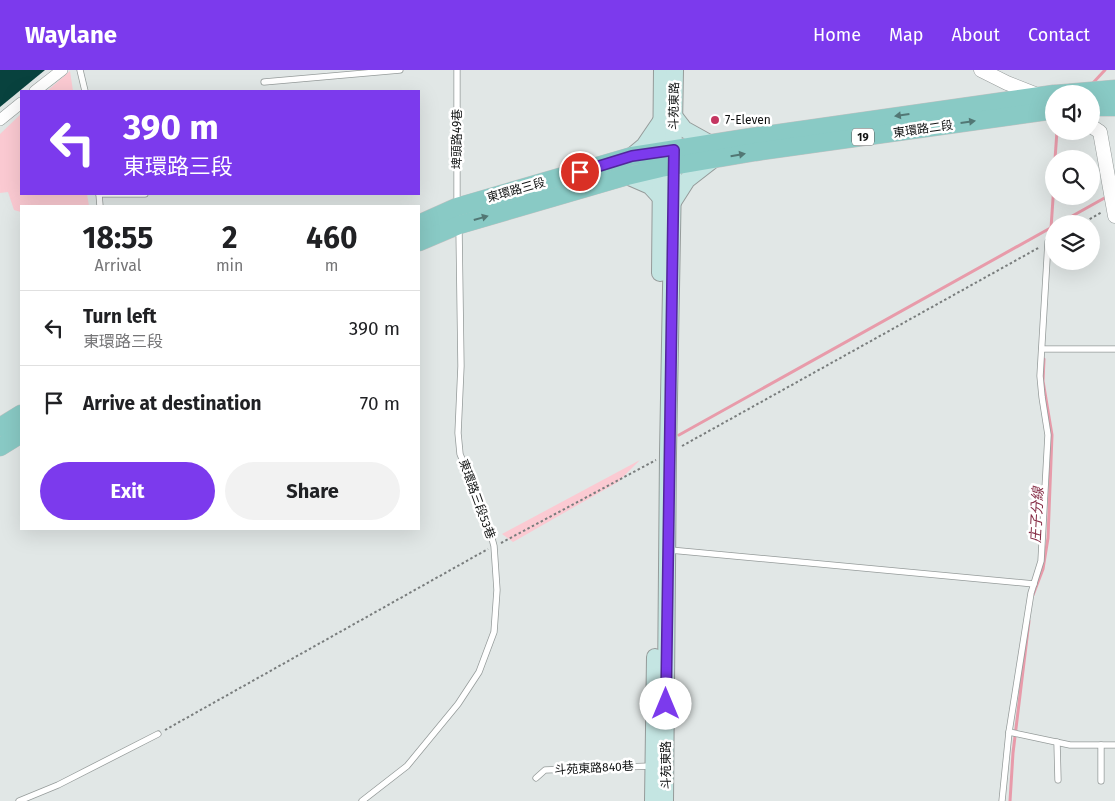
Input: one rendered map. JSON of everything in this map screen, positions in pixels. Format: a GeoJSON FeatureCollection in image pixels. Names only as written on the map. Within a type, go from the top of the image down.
{"type":"FeatureCollection","features":[{"type":"Feature","properties":{"kind":"main road","name":"斗苑東路"},"geometry":{"type":"LineString","coordinates":[[653,801],[664,456],[667,118],[662,70]]}},
{"type":"Feature","properties":{"kind":"main road","name":"斗苑東路"},"geometry":{"type":"LineString","coordinates":[[667,118],[675,70]]}},
{"type":"Feature","properties":{"kind":"main road","name":"東環路二段"},"geometry":{"type":"LineString","coordinates":[[1100,91],[1115,89]]}},
{"type":"Feature","properties":{"kind":"main road","name":"東環路二段"},"geometry":{"type":"LineString","coordinates":[[667,159],[1045,97]]}},
{"type":"Feature","properties":{"kind":"main road"},"geometry":{"type":"LineString","coordinates":[[1100,107],[1115,106]]}},
{"type":"Feature","properties":{"kind":"main road","name":"東環路二段"},"geometry":{"type":"LineString","coordinates":[[712,152],[755,152],[1045,111]]}},
{"type":"Feature","properties":{"kind":"main road"},"geometry":{"type":"LineString","coordinates":[[627,176],[650,186],[667,200],[712,152],[667,118],[644,146],[632,156]]}},
{"type":"Feature","properties":{"kind":"main road","name":"東環路三段"},"geometry":{"type":"LineString","coordinates":[[420,241],[458,216],[632,156],[667,159]]}},
{"type":"Feature","properties":{"kind":"main road","name":"東環路三段"},"geometry":{"type":"LineString","coordinates":[[420,224],[627,176],[667,159]]}},
{"type":"Feature","properties":{"kind":"main road"},"geometry":{"type":"LineString","coordinates":[[0,427],[20,415]]}},
{"type":"Feature","properties":{"kind":"main road"},"geometry":{"type":"LineString","coordinates":[[0,447],[20,435]]}},
{"type":"Feature","properties":{"kind":"main road","name":"斗苑東路"},"geometry":{"type":"LineString","coordinates":[[664,456],[668,550],[665,801]]}},
{"type":"Feature","properties":{"kind":"street"},"geometry":{"type":"LineString","coordinates":[[36,90],[62,70]]}},
{"type":"Feature","properties":{"kind":"street"},"geometry":{"type":"LineString","coordinates":[[981,70],[1007,84],[1045,95]]}},
{"type":"Feature","properties":{"kind":"street"},"geometry":{"type":"LineString","coordinates":[[0,120],[20,103]]}},
{"type":"Feature","properties":{"kind":"street"},"geometry":{"type":"LineString","coordinates":[[1100,132],[1114,211]]}},
{"type":"Feature","properties":{"kind":"lane"},"geometry":{"type":"LineString","coordinates":[[80,70],[84,90]]}},
{"type":"Feature","properties":{"kind":"lane"},"geometry":{"type":"LineString","coordinates":[[264,82],[400,70]]}},
{"type":"Feature","properties":{"kind":"lane","name":"埤頭路49巷"},"geometry":{"type":"LineString","coordinates":[[457,70],[458,216]]}},
{"type":"Feature","properties":{"kind":"lane","name":"東環路三段53巷"},"geometry":{"type":"LineString","coordinates":[[362,801],[407,766],[458,704],[479,672],[494,632],[497,590],[494,546],[487,520],[460,454],[458,433],[460,366],[458,216]]}},
{"type":"Feature","properties":{"kind":"lane"},"geometry":{"type":"LineString","coordinates":[[1002,801],[1009,732],[1031,593],[1041,561],[1048,435],[1040,376],[1046,270]]}},
{"type":"Feature","properties":{"kind":"lane"},"geometry":{"type":"LineString","coordinates":[[1042,349],[1115,348]]}},
{"type":"Feature","properties":{"kind":"lane"},"geometry":{"type":"LineString","coordinates":[[668,550],[1034,584]]}},
{"type":"Feature","properties":{"kind":"lane"},"geometry":{"type":"LineString","coordinates":[[1009,732],[1070,745],[1115,745]]}},
{"type":"Feature","properties":{"kind":"lane"},"geometry":{"type":"LineString","coordinates":[[20,801],[58,786],[158,734]]}},
{"type":"Feature","properties":{"kind":"lane"},"geometry":{"type":"LineString","coordinates":[[1057,742],[1058,780]]}},
{"type":"Feature","properties":{"kind":"lane"},"geometry":{"type":"LineString","coordinates":[[1101,745],[1101,782]]}},
{"type":"Feature","properties":{"kind":"lane","name":"斗苑東路840巷"},"geometry":{"type":"LineString","coordinates":[[536,778],[545,770],[654,765]]}},
{"type":"Feature","properties":{"kind":"path"},"geometry":{"type":"LineString","coordinates":[[1100,217],[1114,211]]}},
{"type":"Feature","properties":{"kind":"path"},"geometry":{"type":"LineString","coordinates":[[158,734],[494,546],[664,456],[1045,244]]}},
{"type":"Feature","properties":{"kind":"shaded area"},"geometry":{"type":"Polygon","coordinates":[[[70,71],[73,90],[48,90],[70,71]]]}},
{"type":"Feature","properties":{"kind":"shaded area"},"geometry":{"type":"Polygon","coordinates":[[[20,115],[20,195],[87,195],[89,205],[20,205],[20,212],[14,210],[8,192],[0,193],[0,134],[20,115]]]}},
{"type":"Feature","properties":{"kind":"shaded area"},"geometry":{"type":"Polygon","coordinates":[[[640,460],[618,482],[513,542],[502,534],[640,460]]]}},
{"type":"Feature","properties":{"kind":"building"},"geometry":{"type":"Polygon","coordinates":[[[0,70],[45,70],[20,90],[0,107],[0,70]]]}},
{"type":"Feature","properties":{"kind":"waterway"},"geometry":{"type":"LineString","coordinates":[[1092,84],[1105,70]]}},
{"type":"Feature","properties":{"kind":"waterway"},"geometry":{"type":"LineString","coordinates":[[1056,140],[1056,150]]}},
{"type":"Feature","properties":{"kind":"waterway"},"geometry":{"type":"LineString","coordinates":[[1074,215],[1108,196]]}},
{"type":"Feature","properties":{"kind":"waterway"},"geometry":{"type":"LineString","coordinates":[[1052,215],[1053,205]]}},
{"type":"Feature","properties":{"kind":"waterway"},"geometry":{"type":"LineString","coordinates":[[679,435],[1045,231]]}},
{"type":"Feature","properties":{"kind":"waterway","name":"庄子分線"},"geometry":{"type":"LineString","coordinates":[[1033,595],[1043,569],[1048,538],[1052,435],[1043,381],[1044,359]]}},
{"type":"Feature","properties":{"kind":"waterway","name":"庄子分線"},"geometry":{"type":"LineString","coordinates":[[1010,801],[1013,753],[1029,621]]}},
{"type":"Feature","properties":{"kind":"place","name":"7-Eleven"},"geometry":{"type":"Point","coordinates":[715,120]}},
{"type":"Feature","properties":{"kind":"route"},"geometry":{"type":"LineString","coordinates":[[580,172],[632,156],[674,150],[668,453],[666,704]]}}]}
